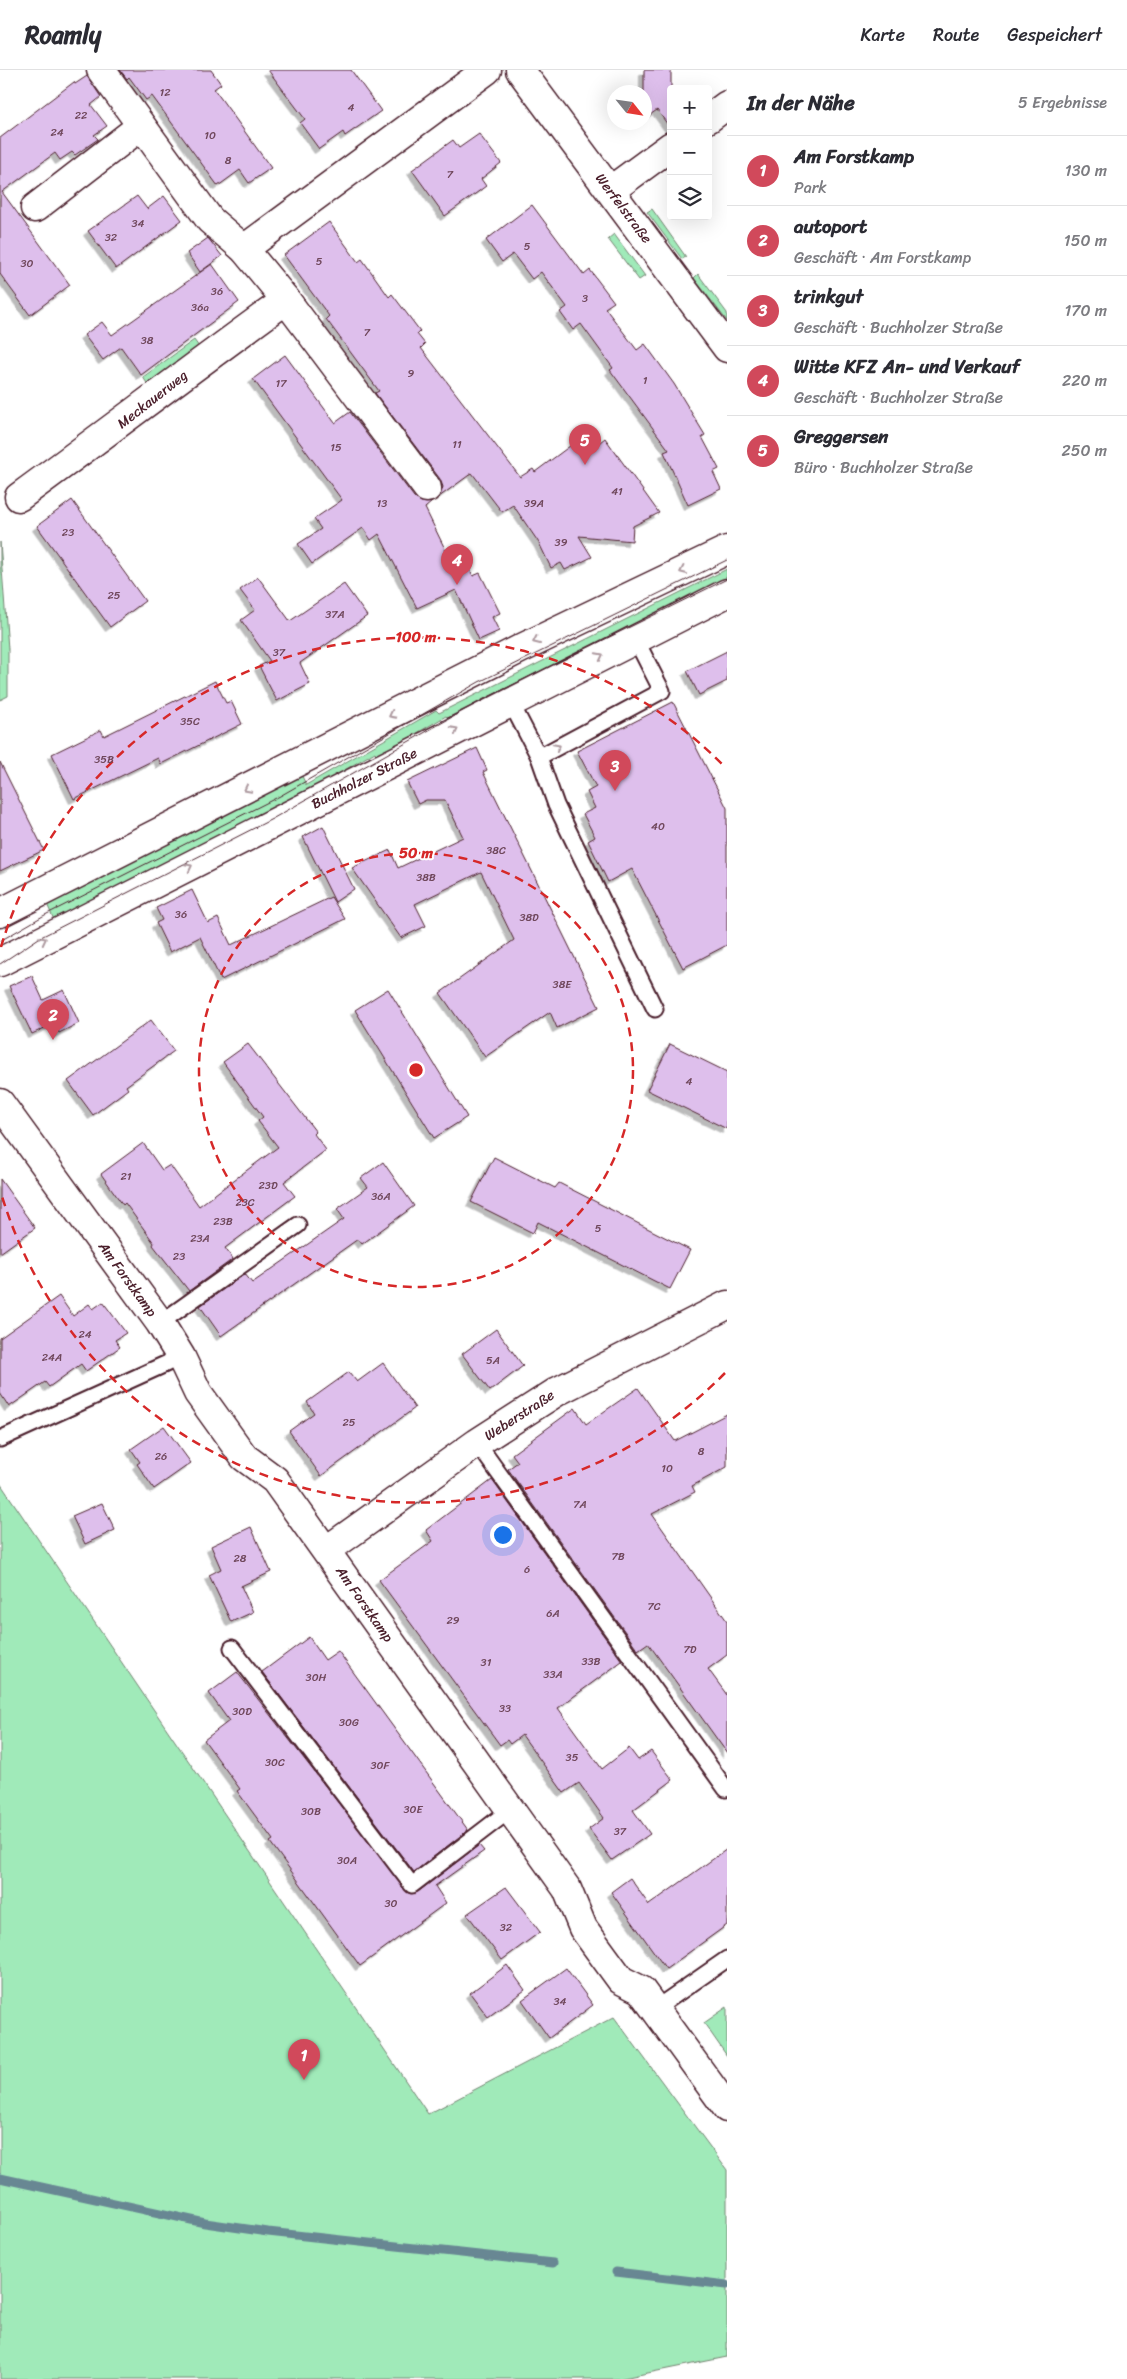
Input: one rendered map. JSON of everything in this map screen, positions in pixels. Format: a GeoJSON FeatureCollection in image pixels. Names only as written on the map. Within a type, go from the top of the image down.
{"type":"FeatureCollection","features":[{"type":"Feature","properties":{"kind":"street"},"geometry":{"type":"LineString","coordinates":[[101,70],[210,220],[244,249],[286,300],[427,488]]}},
{"type":"Feature","properties":{"kind":"street"},"geometry":{"type":"LineString","coordinates":[[244,249],[487,70]]}},
{"type":"Feature","properties":{"kind":"street","name":"Werfelstraße"},"geometry":{"type":"LineString","coordinates":[[520,70],[727,348]]}},
{"type":"Feature","properties":{"kind":"street"},"geometry":{"type":"LineString","coordinates":[[712,115],[727,105]]}},
{"type":"Feature","properties":{"kind":"street"},"geometry":{"type":"LineString","coordinates":[[36,208],[142,126]]}},
{"type":"Feature","properties":{"kind":"street"},"geometry":{"type":"LineString","coordinates":[[610,190],[667,149]]}},
{"type":"Feature","properties":{"kind":"street","name":"Meckauerweg"},"geometry":{"type":"LineString","coordinates":[[19,497],[117,427],[146,401],[286,300]]}},
{"type":"Feature","properties":{"kind":"street"},"geometry":{"type":"LineString","coordinates":[[0,913],[522,648],[727,550]]}},
{"type":"Feature","properties":{"kind":"street","name":"Buchholzer Straße"},"geometry":{"type":"LineString","coordinates":[[0,962],[326,798],[510,701],[727,593]]}},
{"type":"Feature","properties":{"kind":"street","name":"Am Forstkamp"},"geometry":{"type":"LineString","coordinates":[[0,1103],[160,1323],[181,1357],[198,1393],[244,1457],[275,1480],[327,1550],[567,1889],[583,1928],[621,1980],[641,1990],[727,2108]]}},
{"type":"Feature","properties":{"kind":"street","name":"Weberstraße"},"geometry":{"type":"LineString","coordinates":[[327,1550],[476,1443],[558,1390],[727,1305]]}},
{"type":"Feature","properties":{"kind":"lane"},"geometry":{"type":"LineString","coordinates":[[539,757],[662,691],[635,638]]}},
{"type":"Feature","properties":{"kind":"lane"},"geometry":{"type":"LineString","coordinates":[[510,701],[539,757],[556,805],[655,1008]]}},
{"type":"Feature","properties":{"kind":"lane"},"geometry":{"type":"LineString","coordinates":[[160,1323],[298,1225]]}},
{"type":"Feature","properties":{"kind":"lane"},"geometry":{"type":"LineString","coordinates":[[0,1439],[181,1357]]}},
{"type":"Feature","properties":{"kind":"lane"},"geometry":{"type":"LineString","coordinates":[[476,1443],[726,1789]]}},
{"type":"Feature","properties":{"kind":"lane"},"geometry":{"type":"LineString","coordinates":[[232,1648],[412,1885],[510,1810]]}},
{"type":"Feature","properties":{"kind":"lane"},"geometry":{"type":"LineString","coordinates":[[655,2009],[727,1959]]}},
{"type":"Feature","properties":{"kind":"green space"},"geometry":{"type":"Polygon","coordinates":[[[652,209],[686,257],[682,259],[647,212],[652,209]]]}},
{"type":"Feature","properties":{"kind":"green space"},"geometry":{"type":"Polygon","coordinates":[[[614,234],[645,276],[639,280],[608,239],[614,234]]]}},
{"type":"Feature","properties":{"kind":"green space"},"geometry":{"type":"Polygon","coordinates":[[[698,274],[727,313],[727,321],[694,278],[698,274]]]}},
{"type":"Feature","properties":{"kind":"green space"},"geometry":{"type":"Polygon","coordinates":[[[194,340],[199,347],[148,385],[143,377],[194,340]]]}},
{"type":"Feature","properties":{"kind":"green space"},"geometry":{"type":"Polygon","coordinates":[[[0,542],[8,649],[8,696],[0,700],[0,542]]]}},
{"type":"Feature","properties":{"kind":"green space"},"geometry":{"type":"Polygon","coordinates":[[[727,569],[727,587],[450,721],[446,716],[378,756],[375,752],[309,791],[54,920],[47,904],[302,776],[306,785],[436,710],[439,713],[727,569]]]}},
{"type":"Feature","properties":{"kind":"green space"},"geometry":{"type":"Polygon","coordinates":[[[0,1483],[428,2114],[614,2017],[727,2170],[727,2357],[618,2379],[0,2379],[0,1483]]]}},
{"type":"Feature","properties":{"kind":"green space"},"geometry":{"type":"Polygon","coordinates":[[[727,2007],[727,2056],[704,2023],[727,2007]]]}},
{"type":"Feature","properties":{"kind":"building"},"geometry":{"type":"Polygon","coordinates":[[[120,70],[211,70],[221,84],[214,89],[271,168],[249,183],[240,170],[218,186],[152,96],[146,100],[129,77],[127,79],[120,70]]]}},
{"type":"Feature","properties":{"kind":"building"},"geometry":{"type":"Polygon","coordinates":[[[268,70],[351,70],[381,111],[345,136],[343,132],[319,149],[300,123],[305,119],[268,70]]]}},
{"type":"Feature","properties":{"kind":"building"},"geometry":{"type":"Polygon","coordinates":[[[644,70],[671,70],[671,85],[667,85],[667,124],[657,110],[652,113],[652,85],[644,85],[644,70]]]}},
{"type":"Feature","properties":{"kind":"building"},"geometry":{"type":"Polygon","coordinates":[[[87,76],[101,97],[91,105],[107,126],[94,135],[98,139],[75,155],[72,152],[60,160],[55,153],[2,192],[70,285],[30,315],[0,274],[0,138],[74,82],[75,84],[87,76]]]}},
{"type":"Feature","properties":{"kind":"building"},"geometry":{"type":"Polygon","coordinates":[[[479,134],[501,163],[481,179],[486,186],[445,216],[412,170],[453,140],[459,148],[479,134]]]}},
{"type":"Feature","properties":{"kind":"building"},"geometry":{"type":"Polygon","coordinates":[[[137,196],[147,209],[164,196],[182,220],[116,269],[88,231],[137,196]]]}},
{"type":"Feature","properties":{"kind":"building"},"geometry":{"type":"Polygon","coordinates":[[[532,205],[584,275],[590,270],[614,302],[605,308],[637,350],[645,344],[674,384],[705,435],[702,437],[719,469],[713,472],[721,489],[688,505],[664,452],[669,450],[610,370],[613,368],[581,324],[573,330],[560,312],[567,307],[541,272],[532,279],[513,254],[502,262],[486,240],[532,205]]]}},
{"type":"Feature","properties":{"kind":"building"},"geometry":{"type":"Polygon","coordinates":[[[329,222],[358,262],[362,259],[389,297],[392,294],[420,331],[417,334],[425,344],[421,348],[520,477],[533,469],[535,472],[586,434],[595,446],[605,438],[659,513],[633,526],[632,541],[579,536],[592,557],[565,570],[561,563],[551,568],[539,543],[513,505],[502,512],[472,473],[439,497],[443,487],[440,479],[375,393],[379,391],[326,319],[329,316],[284,255],[329,222]]]}},
{"type":"Feature","properties":{"kind":"building"},"geometry":{"type":"Polygon","coordinates":[[[208,238],[222,256],[200,272],[187,253],[208,238]]]}},
{"type":"Feature","properties":{"kind":"building"},"geometry":{"type":"Polygon","coordinates":[[[212,264],[239,302],[141,375],[121,347],[103,360],[84,335],[102,322],[112,335],[212,264]]]}},
{"type":"Feature","properties":{"kind":"building"},"geometry":{"type":"Polygon","coordinates":[[[285,355],[335,423],[350,412],[414,497],[421,502],[432,502],[425,508],[447,553],[459,546],[473,576],[480,573],[500,613],[492,617],[499,631],[479,640],[456,590],[417,608],[379,534],[371,540],[363,528],[312,564],[298,544],[321,529],[314,519],[342,500],[253,379],[285,355]]]}},
{"type":"Feature","properties":{"kind":"building"},"geometry":{"type":"Polygon","coordinates":[[[72,500],[145,601],[110,627],[37,526],[72,500]]]}},
{"type":"Feature","properties":{"kind":"building"},"geometry":{"type":"Polygon","coordinates":[[[258,577],[290,621],[344,584],[367,616],[300,663],[310,684],[277,701],[259,666],[270,661],[241,620],[255,610],[240,590],[258,577]]]}},
{"type":"Feature","properties":{"kind":"building"},"geometry":{"type":"Polygon","coordinates":[[[727,651],[727,681],[699,695],[687,671],[727,651]]]}},
{"type":"Feature","properties":{"kind":"building"},"geometry":{"type":"Polygon","coordinates":[[[215,681],[226,703],[231,701],[242,724],[161,764],[158,758],[74,799],[52,754],[101,730],[104,736],[215,681]]]}},
{"type":"Feature","properties":{"kind":"building"},"geometry":{"type":"Polygon","coordinates":[[[673,702],[727,808],[727,945],[683,968],[632,869],[608,882],[588,841],[595,837],[583,814],[595,808],[587,792],[596,787],[577,751],[673,702]]]}},
{"type":"Feature","properties":{"kind":"building"},"geometry":{"type":"Polygon","coordinates":[[[477,748],[487,770],[483,772],[599,1007],[557,1028],[550,1012],[485,1057],[440,993],[514,940],[481,872],[415,904],[426,926],[401,938],[352,868],[390,850],[398,868],[463,837],[445,800],[426,800],[418,804],[407,782],[477,748]]]}},
{"type":"Feature","properties":{"kind":"building"},"geometry":{"type":"Polygon","coordinates":[[[0,762],[44,850],[0,871],[0,762]]]}},
{"type":"Feature","properties":{"kind":"building"},"geometry":{"type":"Polygon","coordinates":[[[323,826],[354,889],[335,902],[303,837],[323,826]]]}},
{"type":"Feature","properties":{"kind":"building"},"geometry":{"type":"Polygon","coordinates":[[[192,890],[208,923],[218,918],[231,945],[331,897],[345,919],[221,980],[200,937],[170,952],[156,923],[162,920],[156,908],[192,890]]]}},
{"type":"Feature","properties":{"kind":"building"},"geometry":{"type":"Polygon","coordinates":[[[32,976],[43,1000],[64,990],[79,1023],[59,1033],[55,1023],[32,1034],[9,986],[32,976]]]}},
{"type":"Feature","properties":{"kind":"building"},"geometry":{"type":"Polygon","coordinates":[[[388,989],[467,1117],[434,1138],[355,1010],[388,989]]]}},
{"type":"Feature","properties":{"kind":"building"},"geometry":{"type":"Polygon","coordinates":[[[151,1020],[174,1051],[126,1086],[128,1089],[93,1115],[68,1081],[151,1020]]]}},
{"type":"Feature","properties":{"kind":"building"},"geometry":{"type":"Polygon","coordinates":[[[248,1044],[316,1132],[314,1134],[326,1150],[284,1182],[295,1196],[225,1248],[233,1259],[189,1291],[153,1245],[154,1243],[125,1203],[123,1205],[101,1174],[143,1143],[162,1170],[170,1165],[199,1206],[278,1147],[258,1121],[263,1117],[223,1062],[248,1044]]]}},
{"type":"Feature","properties":{"kind":"building"},"geometry":{"type":"Polygon","coordinates":[[[670,1044],[727,1072],[727,1129],[647,1090],[670,1044]]]}},
{"type":"Feature","properties":{"kind":"building"},"geometry":{"type":"Polygon","coordinates":[[[494,1157],[555,1188],[559,1183],[690,1250],[670,1289],[538,1222],[533,1233],[471,1202],[494,1157]]]}},
{"type":"Feature","properties":{"kind":"building"},"geometry":{"type":"Polygon","coordinates":[[[383,1162],[414,1206],[362,1244],[358,1239],[221,1336],[200,1306],[245,1274],[252,1283],[344,1219],[337,1209],[368,1187],[361,1178],[383,1162]]]}},
{"type":"Feature","properties":{"kind":"building"},"geometry":{"type":"Polygon","coordinates":[[[0,1179],[35,1228],[0,1253],[0,1179]]]}},
{"type":"Feature","properties":{"kind":"building"},"geometry":{"type":"Polygon","coordinates":[[[59,1296],[73,1316],[89,1304],[93,1309],[103,1302],[126,1333],[115,1340],[120,1347],[86,1371],[81,1364],[49,1387],[45,1382],[9,1407],[0,1393],[0,1338],[59,1296]]]}},
{"type":"Feature","properties":{"kind":"building"},"geometry":{"type":"Polygon","coordinates":[[[496,1329],[523,1366],[490,1391],[462,1354],[496,1329]]]}},
{"type":"Feature","properties":{"kind":"building"},"geometry":{"type":"Polygon","coordinates":[[[383,1363],[415,1408],[321,1476],[289,1431],[314,1413],[307,1402],[349,1372],[357,1382],[383,1363]]]}},
{"type":"Feature","properties":{"kind":"building"},"geometry":{"type":"Polygon","coordinates":[[[638,1388],[675,1441],[727,1414],[727,1467],[692,1486],[695,1492],[652,1514],[727,1621],[727,1655],[708,1669],[727,1695],[727,1753],[648,1643],[638,1650],[508,1469],[518,1462],[512,1454],[575,1408],[586,1424],[638,1388]]]}},
{"type":"Feature","properties":{"kind":"building"},"geometry":{"type":"Polygon","coordinates":[[[164,1426],[191,1463],[154,1489],[137,1464],[140,1462],[131,1449],[164,1426]]]}},
{"type":"Feature","properties":{"kind":"building"},"geometry":{"type":"Polygon","coordinates":[[[492,1480],[622,1661],[558,1708],[602,1769],[629,1748],[638,1760],[651,1751],[673,1780],[633,1810],[650,1834],[612,1860],[589,1829],[604,1818],[579,1783],[564,1793],[522,1735],[510,1744],[507,1740],[500,1745],[379,1580],[433,1541],[426,1530],[492,1480]]]}},
{"type":"Feature","properties":{"kind":"building"},"geometry":{"type":"Polygon","coordinates":[[[102,1503],[115,1530],[85,1544],[72,1516],[102,1503]]]}},
{"type":"Feature","properties":{"kind":"building"},"geometry":{"type":"Polygon","coordinates":[[[251,1527],[271,1572],[241,1586],[253,1612],[231,1622],[209,1575],[221,1569],[211,1546],[251,1527]]]}},
{"type":"Feature","properties":{"kind":"building"},"geometry":{"type":"Polygon","coordinates":[[[309,1637],[325,1660],[338,1651],[468,1830],[414,1872],[262,1672],[309,1637]]]}},
{"type":"Feature","properties":{"kind":"building"},"geometry":{"type":"Polygon","coordinates":[[[237,1672],[408,1893],[418,1892],[479,1845],[484,1851],[435,1886],[446,1903],[360,1966],[270,1842],[273,1840],[237,1791],[240,1789],[204,1740],[229,1721],[209,1693],[237,1672]]]}},
{"type":"Feature","properties":{"kind":"building"},"geometry":{"type":"Polygon","coordinates":[[[727,1849],[727,1925],[666,1969],[611,1892],[630,1878],[649,1905],[727,1849]]]}},
{"type":"Feature","properties":{"kind":"building"},"geometry":{"type":"Polygon","coordinates":[[[506,1887],[540,1932],[502,1960],[467,1914],[506,1887]]]}},
{"type":"Feature","properties":{"kind":"building"},"geometry":{"type":"Polygon","coordinates":[[[507,1965],[525,1990],[488,2017],[470,1993],[507,1965]]]}},
{"type":"Feature","properties":{"kind":"building"},"geometry":{"type":"Polygon","coordinates":[[[566,1968],[593,2005],[549,2038],[522,2000],[566,1968]]]}},
{"type":"Feature","properties":{"kind":"waterway"},"geometry":{"type":"LineString","coordinates":[[0,2178],[205,2223],[268,2232],[553,2263]]}},
{"type":"Feature","properties":{"kind":"waterway"},"geometry":{"type":"LineString","coordinates":[[616,2272],[727,2285]]}},
{"type":"Feature","properties":{"kind":"tram line"},"geometry":{"type":"LineString","coordinates":[[0,941],[43,916],[280,796],[479,682],[727,560]]}},
{"type":"Feature","properties":{"kind":"tram line"},"geometry":{"type":"LineString","coordinates":[[0,964],[39,938],[272,819],[484,699],[727,579]]}},
{"type":"Feature","properties":{"kind":"place","name":"Greggersen"},"geometry":{"type":"Point","coordinates":[585,465]}},
{"type":"Feature","properties":{"kind":"place","name":"Witte KFZ An- und Verkauf"},"geometry":{"type":"Point","coordinates":[457,585]}},
{"type":"Feature","properties":{"kind":"place","name":"trinkgut"},"geometry":{"type":"Point","coordinates":[615,791]}},
{"type":"Feature","properties":{"kind":"place","name":"autoport"},"geometry":{"type":"Point","coordinates":[53,1040]}},
{"type":"Feature","properties":{"kind":"place","name":"Am Forstkamp"},"geometry":{"type":"Point","coordinates":[304,2080]}}]}
